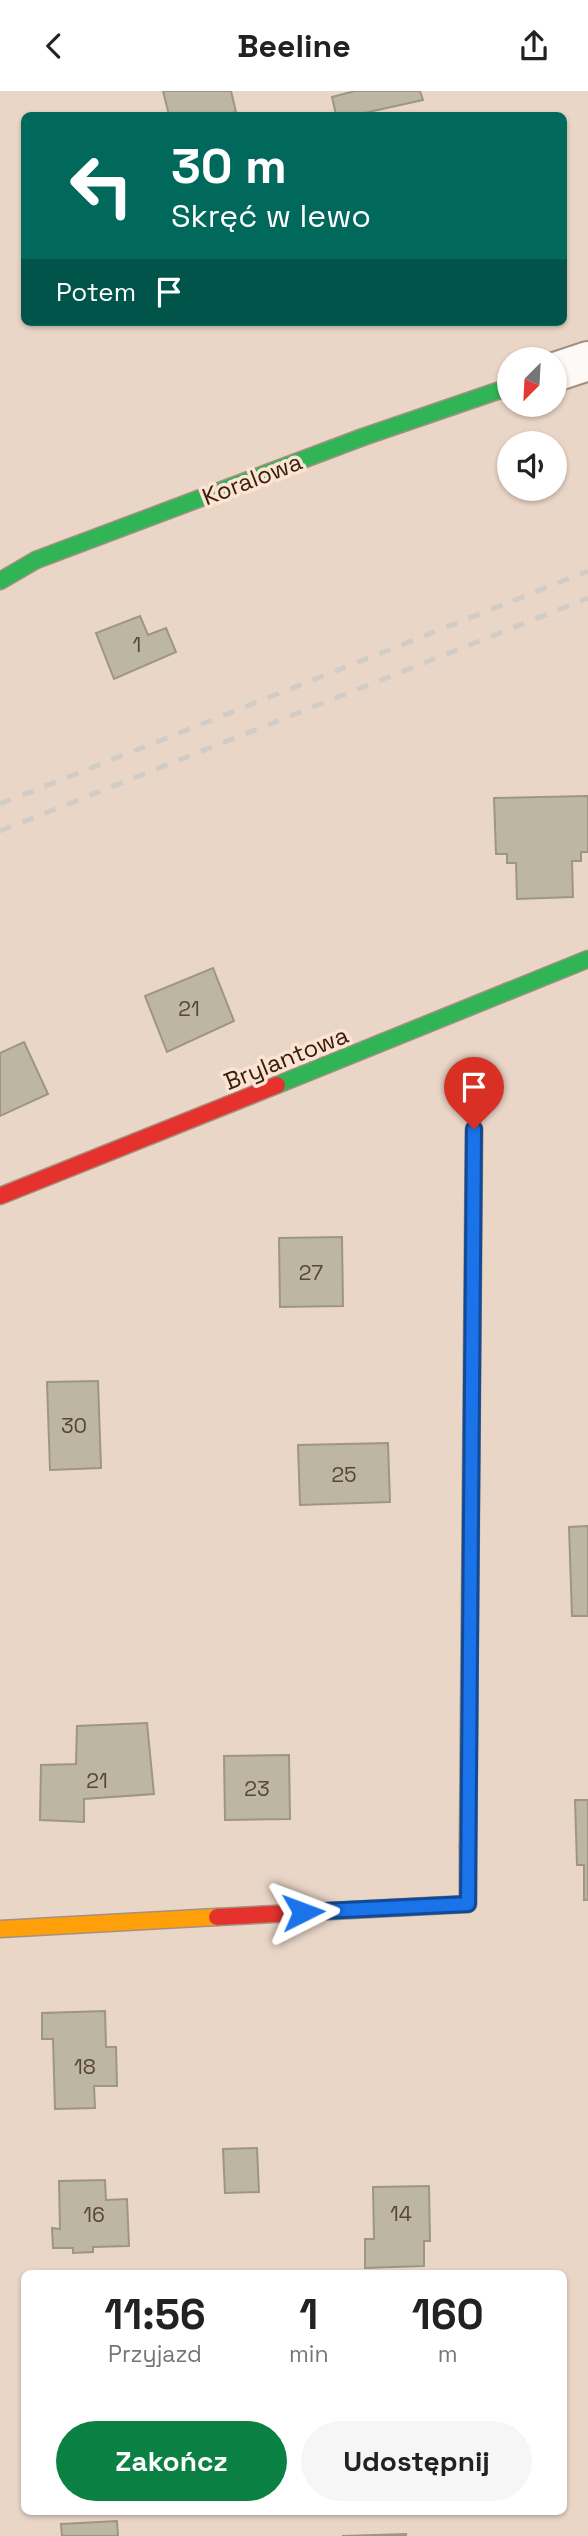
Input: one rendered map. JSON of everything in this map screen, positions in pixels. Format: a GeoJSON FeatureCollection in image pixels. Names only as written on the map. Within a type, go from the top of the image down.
{"type":"FeatureCollection","features":[{"type":"Feature","properties":{"kind":"street"},"geometry":{"type":"LineString","coordinates":[[567,368],[588,361]]}},
{"type":"Feature","properties":{"kind":"street","name":"Koralowa"},"geometry":{"type":"LineString","coordinates":[[0,580],[36,560],[363,437],[497,391]]}},
{"type":"Feature","properties":{"kind":"street","name":"Brylantowa"},"geometry":{"type":"LineString","coordinates":[[0,1196],[588,960]]}},
{"type":"Feature","properties":{"kind":"street"},"geometry":{"type":"LineString","coordinates":[[0,1929],[468,1904],[474,1129]]}},
{"type":"Feature","properties":{"kind":"building"},"geometry":{"type":"Polygon","coordinates":[[[163,91],[231,91],[236,112],[168,112],[163,91]]]}},
{"type":"Feature","properties":{"kind":"building"},"geometry":{"type":"Polygon","coordinates":[[[355,91],[420,91],[423,100],[369,112],[335,112],[332,97],[355,91]]]}},
{"type":"Feature","properties":{"kind":"building"},"geometry":{"type":"Polygon","coordinates":[[[140,616],[148,635],[166,628],[176,652],[114,679],[96,633],[140,616]]]}},
{"type":"Feature","properties":{"kind":"building"},"geometry":{"type":"Polygon","coordinates":[[[588,796],[588,852],[581,852],[581,861],[572,861],[573,897],[517,899],[516,863],[507,863],[507,854],[496,854],[494,798],[588,796]]]}},
{"type":"Feature","properties":{"kind":"building"},"geometry":{"type":"Polygon","coordinates":[[[213,968],[234,1021],[167,1052],[145,996],[213,968]]]}},
{"type":"Feature","properties":{"kind":"building"},"geometry":{"type":"Polygon","coordinates":[[[24,1042],[48,1094],[0,1116],[0,1053],[24,1042]]]}},
{"type":"Feature","properties":{"kind":"building"},"geometry":{"type":"Polygon","coordinates":[[[342,1237],[343,1306],[280,1307],[279,1238],[342,1237]]]}},
{"type":"Feature","properties":{"kind":"building"},"geometry":{"type":"Polygon","coordinates":[[[98,1381],[101,1468],[50,1470],[47,1382],[98,1381]]]}},
{"type":"Feature","properties":{"kind":"building"},"geometry":{"type":"Polygon","coordinates":[[[388,1443],[390,1502],[300,1505],[298,1445],[388,1443]]]}},
{"type":"Feature","properties":{"kind":"building"},"geometry":{"type":"Polygon","coordinates":[[[588,1526],[588,1616],[572,1616],[569,1527],[588,1526]]]}},
{"type":"Feature","properties":{"kind":"building"},"geometry":{"type":"Polygon","coordinates":[[[147,1723],[154,1794],[84,1799],[84,1822],[40,1820],[41,1765],[76,1764],[77,1726],[147,1723]]]}},
{"type":"Feature","properties":{"kind":"building"},"geometry":{"type":"Polygon","coordinates":[[[289,1755],[290,1819],[225,1820],[224,1756],[289,1755]]]}},
{"type":"Feature","properties":{"kind":"building"},"geometry":{"type":"Polygon","coordinates":[[[575,1800],[588,1800],[588,1900],[584,1900],[584,1865],[577,1865],[575,1800]]]}},
{"type":"Feature","properties":{"kind":"building"},"geometry":{"type":"Polygon","coordinates":[[[105,2011],[106,2047],[116,2047],[117,2086],[94,2086],[95,2108],[55,2109],[53,2039],[42,2039],[42,2013],[105,2011]]]}},
{"type":"Feature","properties":{"kind":"building"},"geometry":{"type":"Polygon","coordinates":[[[257,2148],[259,2192],[225,2193],[223,2149],[257,2148]]]}},
{"type":"Feature","properties":{"kind":"building"},"geometry":{"type":"Polygon","coordinates":[[[105,2180],[106,2200],[127,2199],[129,2246],[93,2247],[93,2252],[73,2253],[73,2248],[53,2248],[52,2228],[60,2229],[59,2181],[105,2180]]]}},
{"type":"Feature","properties":{"kind":"building"},"geometry":{"type":"Polygon","coordinates":[[[429,2186],[430,2241],[424,2241],[424,2266],[365,2268],[365,2239],[374,2239],[373,2187],[429,2186]]]}},
{"type":"Feature","properties":{"kind":"building"},"geometry":{"type":"Polygon","coordinates":[[[117,2521],[118,2536],[62,2536],[61,2524],[117,2521]]]}},
{"type":"Feature","properties":{"kind":"building"},"geometry":{"type":"Polygon","coordinates":[[[406,2534],[406,2536],[342,2536],[406,2534]]]}},
{"type":"Feature","properties":{"kind":"railway"},"geometry":{"type":"LineString","coordinates":[[0,804],[588,571]]}},
{"type":"Feature","properties":{"kind":"railway"},"geometry":{"type":"LineString","coordinates":[[0,831],[588,598]]}},
{"type":"Feature","properties":{"kind":"traffic: fast"},"geometry":{"type":"LineString","coordinates":[[0,581],[36,560],[363,437],[497,391]]}},
{"type":"Feature","properties":{"kind":"traffic: fast"},"geometry":{"type":"LineString","coordinates":[[277,1085],[588,959]]}},
{"type":"Feature","properties":{"kind":"traffic: fast"},"geometry":{"type":"LineString","coordinates":[[468,1848],[474,1129]]}},
{"type":"Feature","properties":{"kind":"traffic: slow"},"geometry":{"type":"LineString","coordinates":[[0,1929],[217,1917]]}},
{"type":"Feature","properties":{"kind":"traffic: jam"},"geometry":{"type":"LineString","coordinates":[[0,1196],[277,1085]]}},
{"type":"Feature","properties":{"kind":"traffic: jam"},"geometry":{"type":"LineString","coordinates":[[217,1917],[468,1904],[468,1848]]}},
{"type":"Feature","properties":{"kind":"route"},"geometry":{"type":"LineString","coordinates":[[303,1912],[468,1904],[474,1129]]}}]}
